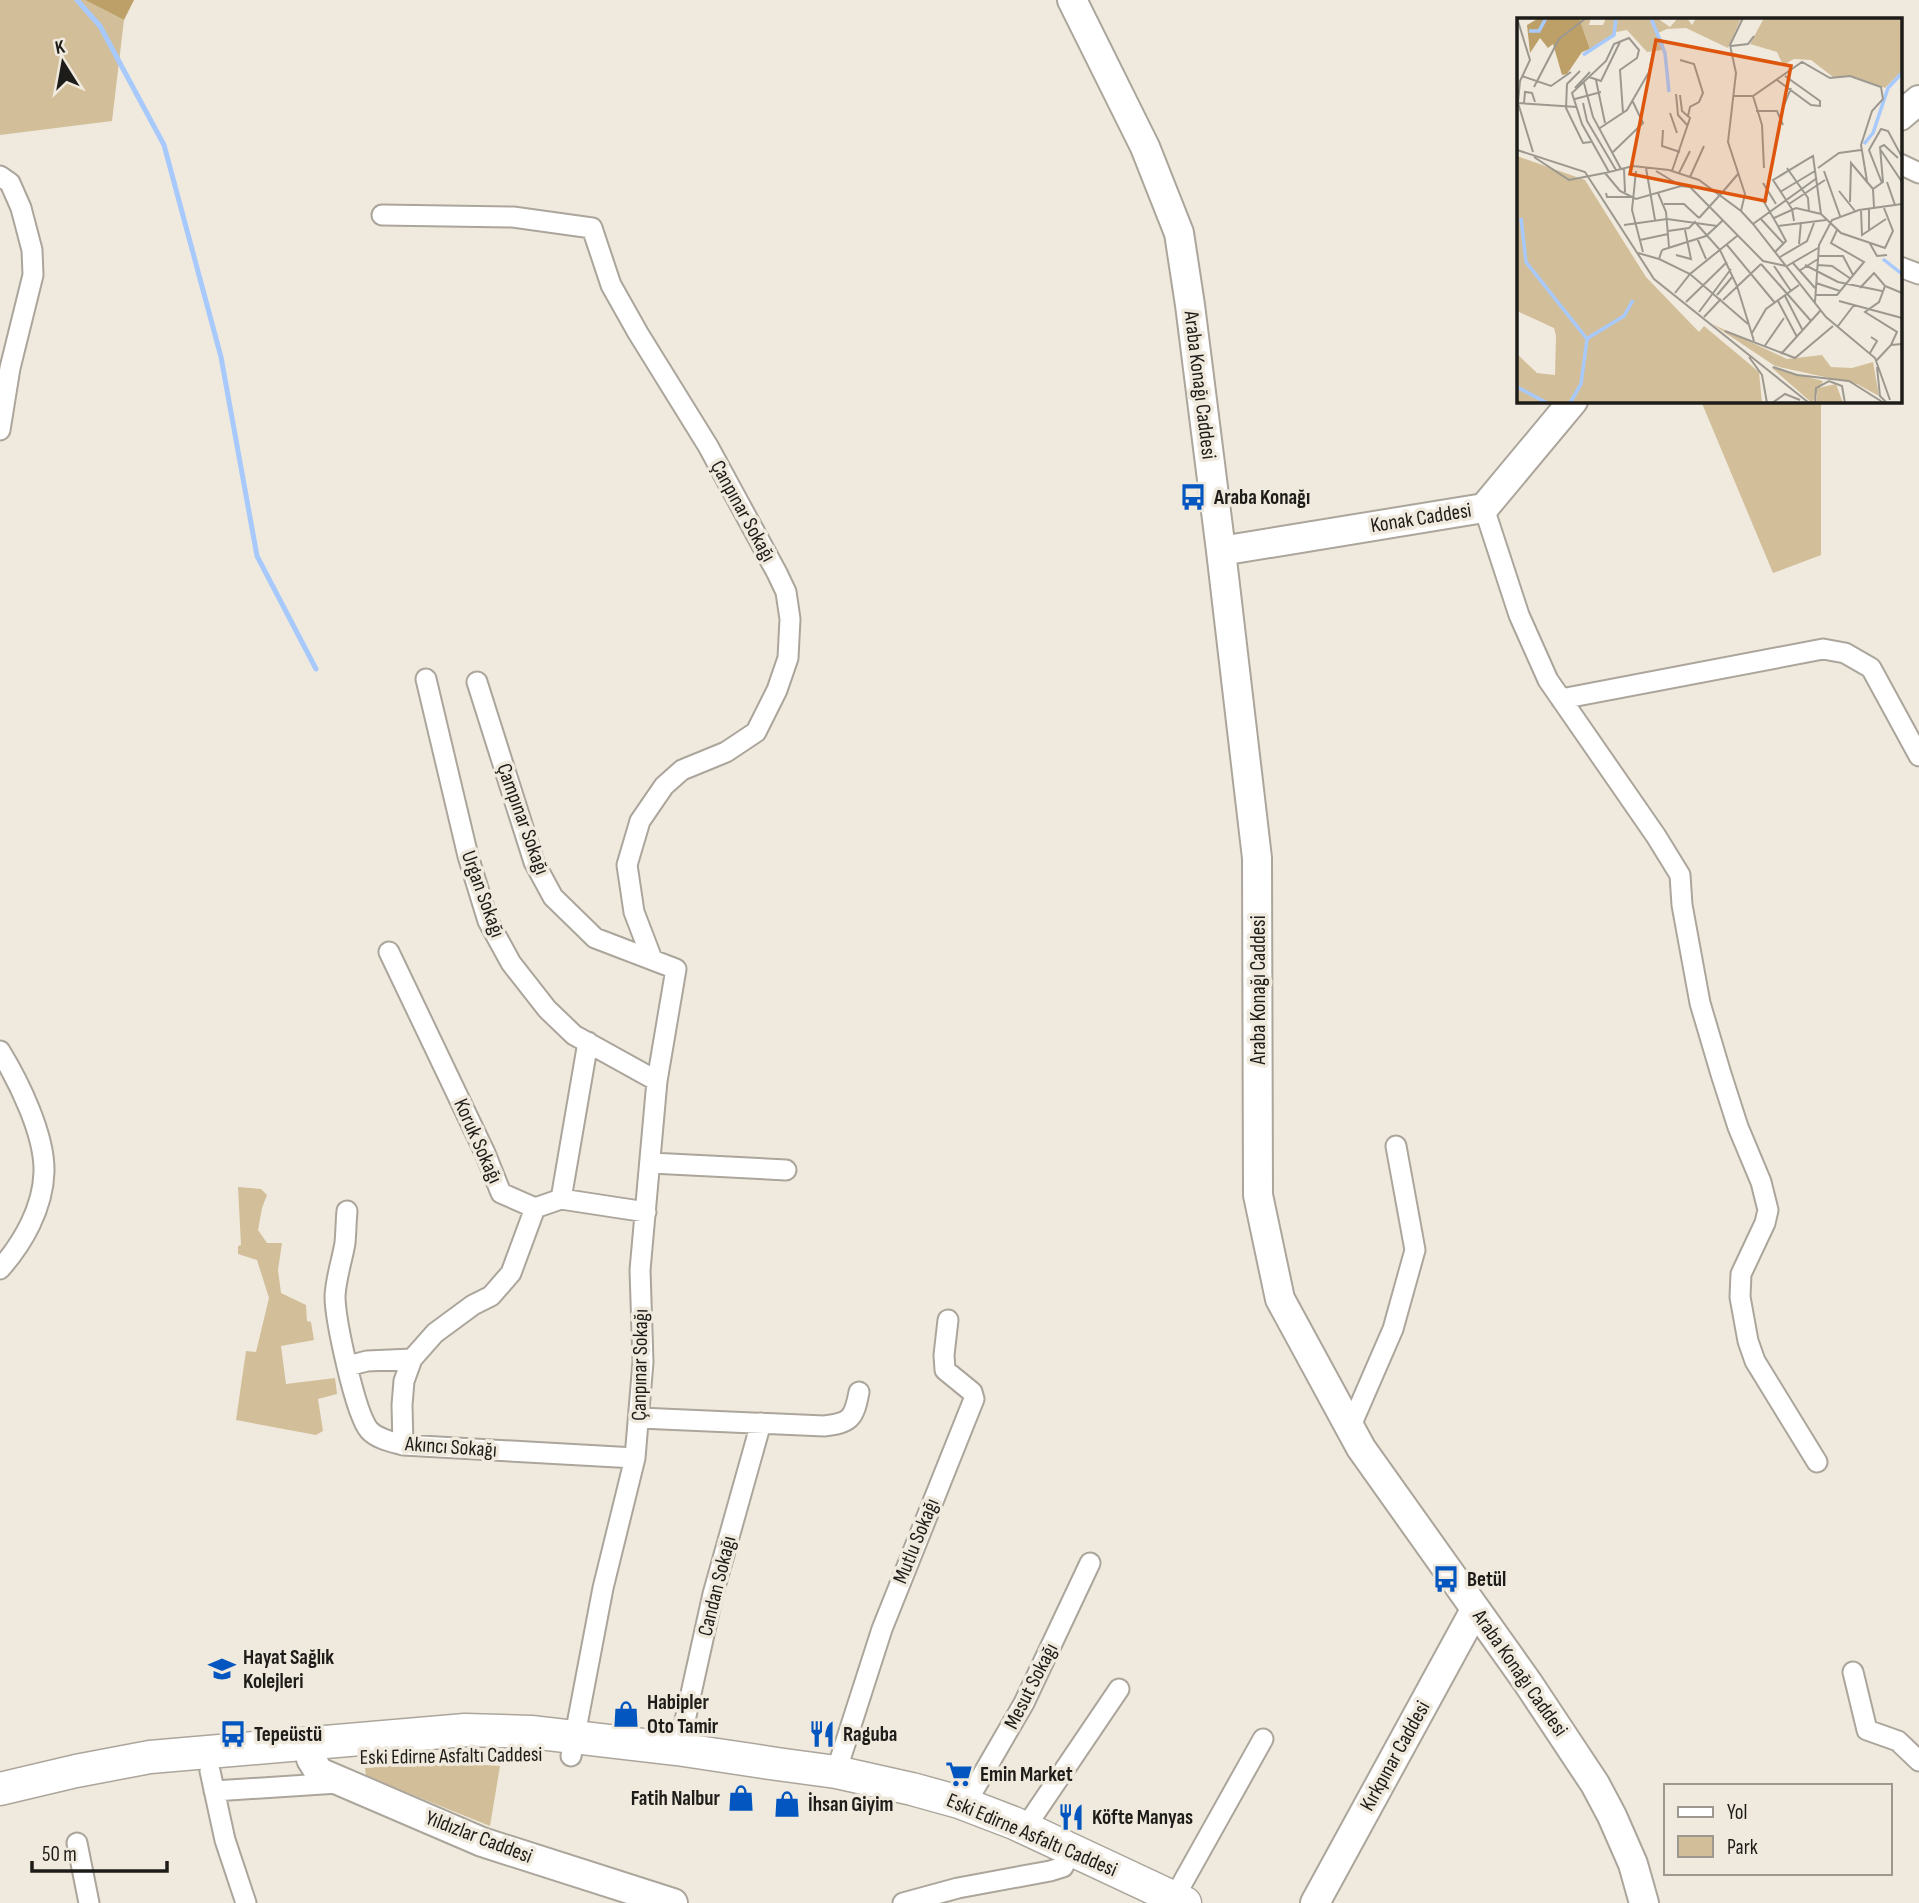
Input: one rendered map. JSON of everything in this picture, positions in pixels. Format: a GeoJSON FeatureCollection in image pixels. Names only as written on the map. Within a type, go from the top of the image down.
{"type":"FeatureCollection","features":[{"type":"Feature","properties":{"kind":"main road","name":"Araba Konağı Caddesi"},"geometry":{"type":"LineString","coordinates":[[1072,0],[1145,147],[1179,233],[1221,551],[1257,858],[1258,1195],[1280,1299],[1361,1448],[1535,1694],[1595,1784],[1633,1864],[1644,1903]]}},
{"type":"Feature","properties":{"kind":"main road"},"geometry":{"type":"LineString","coordinates":[[1902,114],[1919,100]]}},
{"type":"Feature","properties":{"kind":"main road","name":"Konak Caddesi"},"geometry":{"type":"LineString","coordinates":[[1221,551],[1484,508],[1572,402]]}},
{"type":"Feature","properties":{"kind":"main road","name":"Kırkpınar Caddesi"},"geometry":{"type":"LineString","coordinates":[[1315,1903],[1475,1610]]}},
{"type":"Feature","properties":{"kind":"main road","name":"Eski Edirne Asfaltı Caddesi"},"geometry":{"type":"LineString","coordinates":[[573,1747],[839,1794],[929,1814],[1068,1858],[1180,1900]]}},
{"type":"Feature","properties":{"kind":"main road","name":"Eski Edirne Asfaltı Caddesi"},"geometry":{"type":"LineString","coordinates":[[0,1807],[95,1785],[211,1771],[311,1751],[526,1752],[573,1747],[677,1749],[836,1772],[912,1789],[965,1805],[1025,1828],[1135,1903]]}},
{"type":"Feature","properties":{"kind":"main road","name":"Yıldızlar Caddesi"},"geometry":{"type":"LineString","coordinates":[[311,1751],[320,1772],[482,1842],[673,1903]]}},
{"type":"Feature","properties":{"kind":"main road","name":"Eski Edirne Asfaltı Caddesi"},"geometry":{"type":"LineString","coordinates":[[0,1789],[122,1761],[211,1771]]}},
{"type":"Feature","properties":{"kind":"street"},"geometry":{"type":"LineString","coordinates":[[1902,165],[1919,173]]}},
{"type":"Feature","properties":{"kind":"street"},"geometry":{"type":"LineString","coordinates":[[0,176],[10,183],[21,208],[32,250],[33,275],[10,368],[0,430]]}},
{"type":"Feature","properties":{"kind":"street","name":"Çanpınar Sokağı"},"geometry":{"type":"LineString","coordinates":[[382,215],[513,217],[592,228],[611,285],[708,446],[786,592],[790,620],[788,657],[777,690],[756,732],[726,752],[682,770],[664,786],[640,821],[627,864],[634,912],[652,959]]}},
{"type":"Feature","properties":{"kind":"street"},"geometry":{"type":"LineString","coordinates":[[1902,268],[1919,274]]}},
{"type":"Feature","properties":{"kind":"street"},"geometry":{"type":"LineString","coordinates":[[1484,508],[1519,615],[1548,680],[1620,782],[1680,875],[1682,905],[1700,1003],[1728,1096],[1761,1182],[1768,1210],[1765,1223],[1741,1274],[1740,1297],[1748,1341],[1755,1361],[1817,1462]]}},
{"type":"Feature","properties":{"kind":"street"},"geometry":{"type":"LineString","coordinates":[[1561,699],[1823,649],[1845,653],[1871,668],[1919,756]]}},
{"type":"Feature","properties":{"kind":"street","name":"Urgan Sokağı"},"geometry":{"type":"LineString","coordinates":[[426,679],[468,856],[488,921],[511,963],[547,1009],[574,1035],[657,1081]]}},
{"type":"Feature","properties":{"kind":"street","name":"Çampınar Sokağı"},"geometry":{"type":"LineString","coordinates":[[477,682],[534,862],[553,897],[595,938],[676,969]]}},
{"type":"Feature","properties":{"kind":"street","name":"Koruk Sokağı"},"geometry":{"type":"LineString","coordinates":[[389,952],[485,1153],[501,1193],[535,1208]]}},
{"type":"Feature","properties":{"kind":"street","name":"Çanpınar Sokağı"},"geometry":{"type":"LineString","coordinates":[[573,1747],[603,1588],[635,1458],[643,1363],[640,1270],[657,1081],[676,969]]}},
{"type":"Feature","properties":{"kind":"street"},"geometry":{"type":"LineString","coordinates":[[561,1199],[588,1042]]}},
{"type":"Feature","properties":{"kind":"street"},"geometry":{"type":"LineString","coordinates":[[0,1051],[29,1112],[42,1149],[44,1174],[36,1210],[18,1249],[0,1269]]}},
{"type":"Feature","properties":{"kind":"street"},"geometry":{"type":"LineString","coordinates":[[1350,1427],[1393,1329],[1415,1250],[1396,1146]]}},
{"type":"Feature","properties":{"kind":"street"},"geometry":{"type":"LineString","coordinates":[[650,1163],[786,1170]]}},
{"type":"Feature","properties":{"kind":"street"},"geometry":{"type":"LineString","coordinates":[[403,1445],[404,1381],[412,1359],[435,1333],[473,1305],[491,1296],[511,1273],[535,1208],[561,1199],[646,1212]]}},
{"type":"Feature","properties":{"kind":"street","name":"Akıncı Sokağı"},"geometry":{"type":"LineString","coordinates":[[346,1211],[344,1246],[337,1271],[335,1312],[363,1420],[371,1432],[403,1445],[635,1458]]}},
{"type":"Feature","properties":{"kind":"street","name":"Mutlu Sokağı"},"geometry":{"type":"LineString","coordinates":[[836,1772],[882,1629],[974,1399],[972,1392],[945,1370],[948,1320]]}},
{"type":"Feature","properties":{"kind":"street"},"geometry":{"type":"LineString","coordinates":[[348,1366],[367,1361],[412,1359]]}},
{"type":"Feature","properties":{"kind":"street"},"geometry":{"type":"LineString","coordinates":[[640,1418],[793,1426],[844,1423],[856,1409],[859,1392]]}},
{"type":"Feature","properties":{"kind":"street","name":"Candan Sokağı"},"geometry":{"type":"LineString","coordinates":[[677,1749],[713,1594],[761,1423]]}},
{"type":"Feature","properties":{"kind":"street","name":"Mesut Sokağı"},"geometry":{"type":"LineString","coordinates":[[965,1805],[1024,1703],[1090,1563]]}},
{"type":"Feature","properties":{"kind":"street"},"geometry":{"type":"LineString","coordinates":[[1853,1672],[1867,1730],[1898,1741],[1919,1761]]}},
{"type":"Feature","properties":{"kind":"street"},"geometry":{"type":"LineString","coordinates":[[1025,1828],[1119,1689]]}},
{"type":"Feature","properties":{"kind":"street"},"geometry":{"type":"LineString","coordinates":[[1180,1900],[1264,1739]]}},
{"type":"Feature","properties":{"kind":"street"},"geometry":{"type":"LineString","coordinates":[[246,1903],[225,1840],[211,1771],[345,1783]]}},
{"type":"Feature","properties":{"kind":"street"},"geometry":{"type":"LineString","coordinates":[[77,1843],[89,1903]]}},
{"type":"Feature","properties":{"kind":"street"},"geometry":{"type":"LineString","coordinates":[[903,1903],[958,1888],[1050,1871],[1068,1858]]}},
{"type":"Feature","properties":{"kind":"green space"},"geometry":{"type":"Polygon","coordinates":[[[0,0],[85,0],[124,20],[112,121],[0,135],[0,0]]]}},
{"type":"Feature","properties":{"kind":"green space"},"geometry":{"type":"Polygon","coordinates":[[[1701,402],[1821,402],[1821,555],[1773,573],[1701,402]]]}},
{"type":"Feature","properties":{"kind":"green space"},"geometry":{"type":"Polygon","coordinates":[[[238,1187],[261,1189],[267,1195],[258,1230],[267,1243],[282,1243],[278,1270],[281,1293],[306,1305],[307,1321],[311,1322],[314,1340],[281,1346],[286,1384],[335,1378],[337,1394],[318,1399],[323,1431],[316,1435],[236,1420],[246,1351],[256,1352],[269,1298],[257,1260],[238,1254],[238,1246],[241,1245],[238,1187]]]}},
{"type":"Feature","properties":{"kind":"green space"},"geometry":{"type":"Polygon","coordinates":[[[439,1762],[500,1766],[490,1826],[366,1776],[365,1768],[439,1762]]]}},
{"type":"Feature","properties":{"kind":"shaded area"},"geometry":{"type":"Polygon","coordinates":[[[85,0],[134,0],[124,20],[85,0]]]}},
{"type":"Feature","properties":{"kind":"waterway"},"geometry":{"type":"LineString","coordinates":[[77,0],[100,26],[164,145],[221,357],[257,556],[316,669]]}},
{"type":"Feature","properties":{"kind":"place","name":"Araba Konağı"},"geometry":{"type":"Point","coordinates":[1193,497]}},
{"type":"Feature","properties":{"kind":"place","name":"Betül"},"geometry":{"type":"Point","coordinates":[1446,1579]}},
{"type":"Feature","properties":{"kind":"place","name":"Hayat Sağlık Kolejleri"},"geometry":{"type":"Point","coordinates":[222,1669]}},
{"type":"Feature","properties":{"kind":"place","name":"Habipler Oto Tamir"},"geometry":{"type":"Point","coordinates":[626,1714]}},
{"type":"Feature","properties":{"kind":"place","name":"Tepeüstü"},"geometry":{"type":"Point","coordinates":[233,1734]}},
{"type":"Feature","properties":{"kind":"place","name":"Raguba"},"geometry":{"type":"Point","coordinates":[822,1734]}},
{"type":"Feature","properties":{"kind":"place","name":"Emin Market"},"geometry":{"type":"Point","coordinates":[959,1774]}},
{"type":"Feature","properties":{"kind":"place","name":"Fatih Nalbur"},"geometry":{"type":"Point","coordinates":[741,1798]}},
{"type":"Feature","properties":{"kind":"place","name":"İhsan Giyim"},"geometry":{"type":"Point","coordinates":[787,1804]}},
{"type":"Feature","properties":{"kind":"place","name":"Köfte Manyas"},"geometry":{"type":"Point","coordinates":[1071,1817]}}]}
